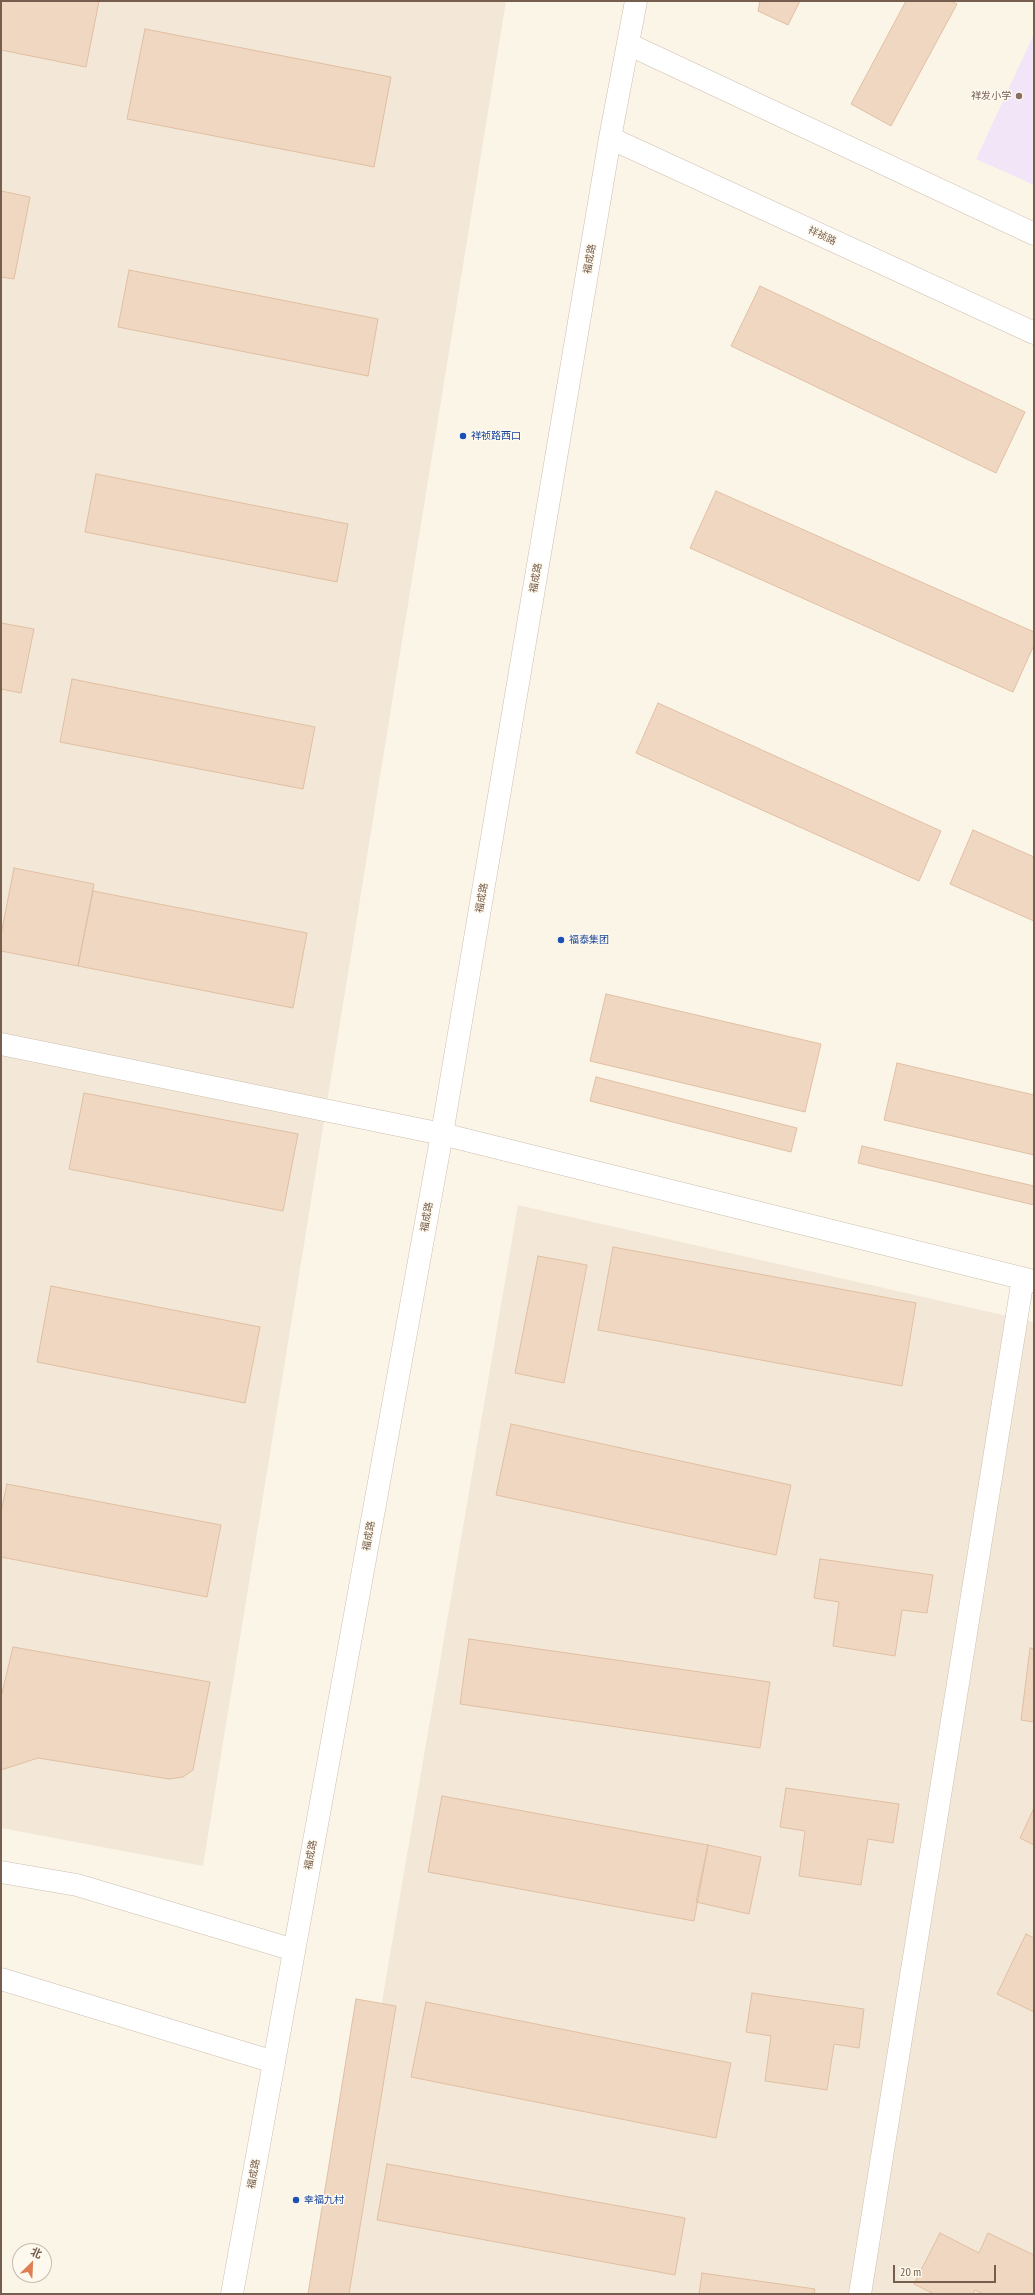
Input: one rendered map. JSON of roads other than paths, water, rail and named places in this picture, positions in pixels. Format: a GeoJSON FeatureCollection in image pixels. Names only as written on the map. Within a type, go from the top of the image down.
{"type":"FeatureCollection","features":[{"type":"Feature","properties":{"kind":"street","name":"福成路"},"geometry":{"type":"LineString","coordinates":[[232,2294],[442,1134],[610,138],[636,1]]}},
{"type":"Feature","properties":{"kind":"street"},"geometry":{"type":"LineString","coordinates":[[628,44],[1034,234]]}},
{"type":"Feature","properties":{"kind":"street","name":"祥祯路"},"geometry":{"type":"LineString","coordinates":[[610,138],[1034,333]]}},
{"type":"Feature","properties":{"kind":"street"},"geometry":{"type":"LineString","coordinates":[[1,1044],[442,1134],[1028,1279],[860,2294]]}},
{"type":"Feature","properties":{"kind":"street"},"geometry":{"type":"LineString","coordinates":[[1,1872],[77,1885],[294,1950]]}},
{"type":"Feature","properties":{"kind":"street"},"geometry":{"type":"LineString","coordinates":[[1,1979],[274,2062]]}},
{"type":"Feature","properties":{"kind":"place","name":"祥发小学"},"geometry":{"type":"Point","coordinates":[1019,96]}},
{"type":"Feature","properties":{"kind":"place","name":"祥祯路西口"},"geometry":{"type":"Point","coordinates":[463,436]}},
{"type":"Feature","properties":{"kind":"place","name":"福泰集团"},"geometry":{"type":"Point","coordinates":[561,940]}},
{"type":"Feature","properties":{"kind":"place","name":"幸福九村"},"geometry":{"type":"Point","coordinates":[296,2200]}}]}
